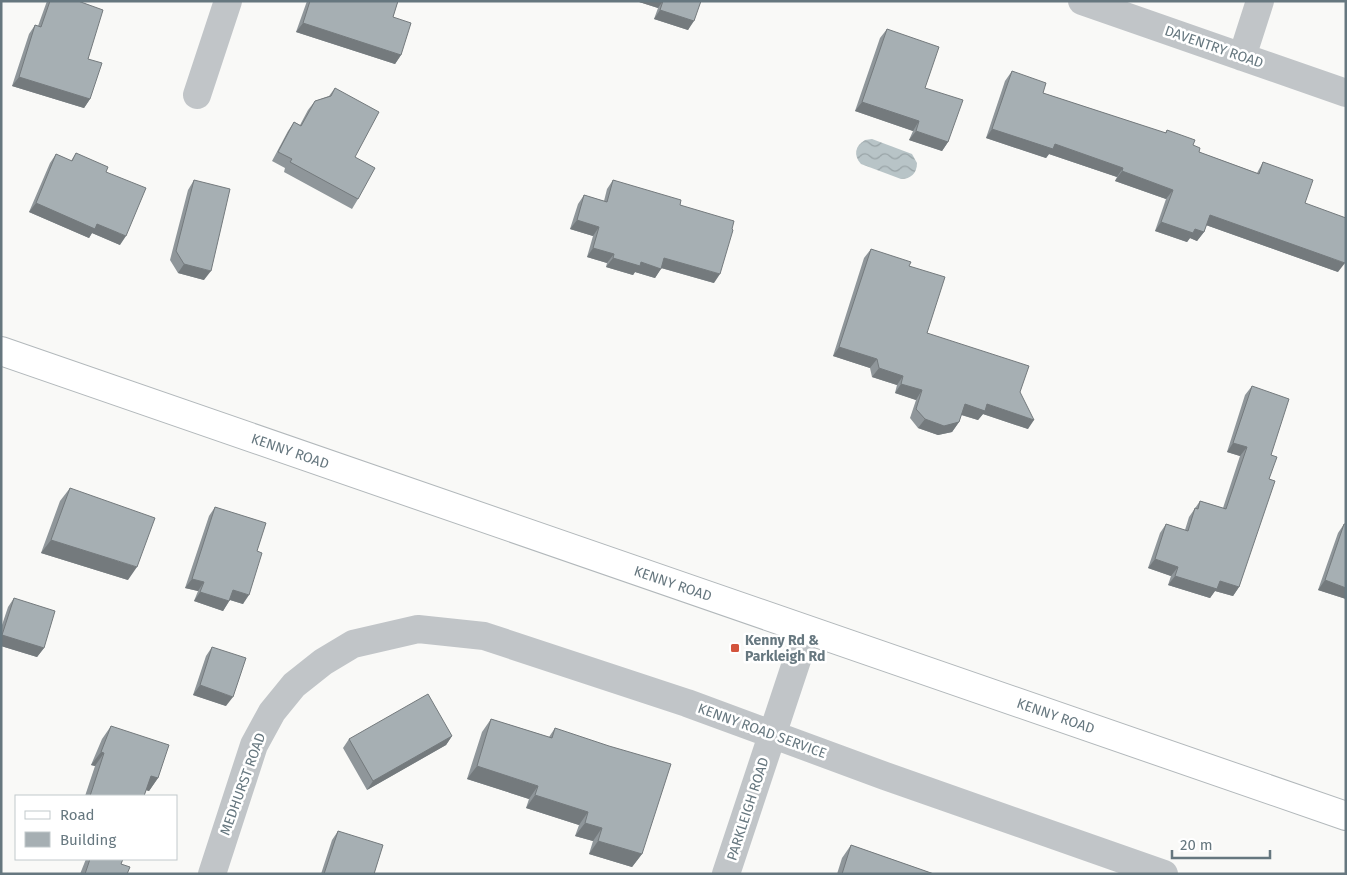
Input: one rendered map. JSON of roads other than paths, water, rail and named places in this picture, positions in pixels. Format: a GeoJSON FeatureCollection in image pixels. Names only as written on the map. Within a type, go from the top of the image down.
{"type":"FeatureCollection","features":[{"type":"Feature","properties":{"kind":"main road","name":"KENNY ROAD"},"geometry":{"type":"LineString","coordinates":[[1,351],[1346,816]]}},
{"type":"Feature","properties":{"kind":"street"},"geometry":{"type":"LineString","coordinates":[[196,95],[228,1]]}},
{"type":"Feature","properties":{"kind":"street","name":"DAVENTRY ROAD"},"geometry":{"type":"LineString","coordinates":[[1082,1],[1346,93]]}},
{"type":"Feature","properties":{"kind":"street"},"geometry":{"type":"LineString","coordinates":[[1242,57],[1260,1]]}},
{"type":"Feature","properties":{"kind":"street","name":"KENNY ROAD SERVICE"},"geometry":{"type":"LineString","coordinates":[[353,644],[418,629],[484,636],[687,703],[1164,874]]}},
{"type":"Feature","properties":{"kind":"street","name":"PARKLEIGH ROAD"},"geometry":{"type":"LineString","coordinates":[[726,874],[807,630]]}},
{"type":"Feature","properties":{"kind":"street","name":"MEDHURST ROAD"},"geometry":{"type":"LineString","coordinates":[[212,874],[254,745],[272,712],[294,685],[323,662],[353,644]]}},
{"type":"Feature","properties":{"kind":"water"},"geometry":{"type":"Polygon","coordinates":[[[872,139],[912,154],[917,163],[913,175],[901,179],[861,164],[856,154],[857,148],[865,140],[872,139]]]}},
{"type":"Feature","properties":{"kind":"place","name":"Kenny Rd & Parkleigh Rd"},"geometry":{"type":"Point","coordinates":[735,648]}}]}
